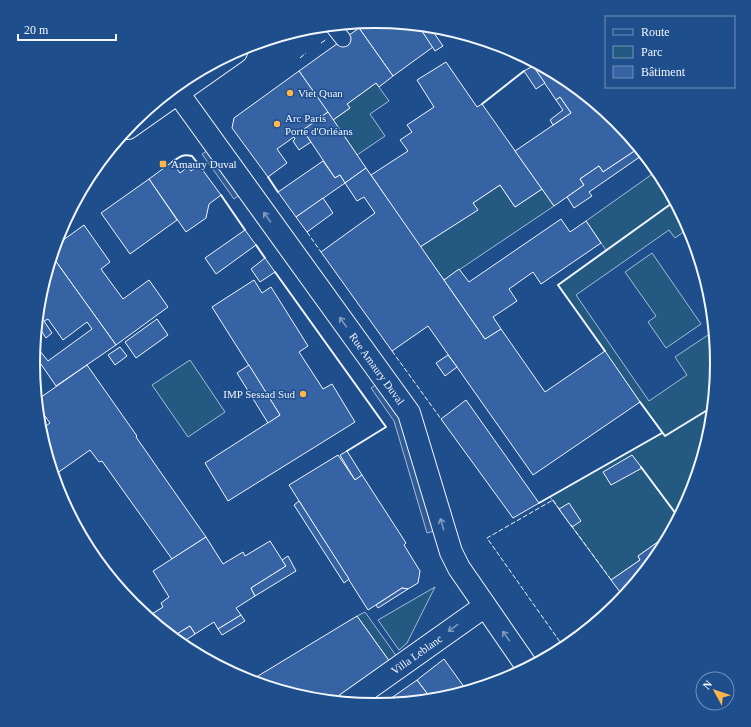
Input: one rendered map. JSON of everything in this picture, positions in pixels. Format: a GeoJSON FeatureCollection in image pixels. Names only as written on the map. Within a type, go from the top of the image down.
{"type":"FeatureCollection","features":[{"type":"Feature","properties":{"kind":"street"},"geometry":{"type":"LineString","coordinates":[[164,103],[192,83]]}},
{"type":"Feature","properties":{"kind":"street","name":"Rue Amaury Duval"},"geometry":{"type":"LineString","coordinates":[[178,93],[409,413],[451,552],[459,568],[525,664]]}},
{"type":"Feature","properties":{"kind":"street","name":"Villa Leblanc"},"geometry":{"type":"LineString","coordinates":[[355,698],[485,606]]}},
{"type":"Feature","properties":{"kind":"lane"},"geometry":{"type":"LineString","coordinates":[[336,31],[343,39]]}},
{"type":"Feature","properties":{"kind":"green space"},"geometry":{"type":"Polygon","coordinates":[[[376,83],[389,101],[370,114],[385,136],[357,155],[333,120],[350,108],[347,104],[376,83]]]}},
{"type":"Feature","properties":{"kind":"green space"},"geometry":{"type":"Polygon","coordinates":[[[652,174],[666,196],[684,232],[675,238],[669,230],[576,295],[649,401],[687,375],[675,357],[708,335],[710,342],[710,385],[705,429],[700,450],[685,492],[660,540],[638,556],[640,560],[611,580],[550,497],[662,433],[558,285],[606,250],[586,221],[652,174]]]}},
{"type":"Feature","properties":{"kind":"green space"},"geometry":{"type":"Polygon","coordinates":[[[500,185],[515,207],[542,189],[554,206],[444,280],[420,247],[477,210],[473,203],[500,185]]]}},
{"type":"Feature","properties":{"kind":"green space"},"geometry":{"type":"Polygon","coordinates":[[[652,253],[701,324],[666,348],[648,322],[656,316],[625,272],[652,253]]]}},
{"type":"Feature","properties":{"kind":"green space"},"geometry":{"type":"Polygon","coordinates":[[[190,360],[225,412],[188,437],[152,385],[190,360]]]}},
{"type":"Feature","properties":{"kind":"green space"},"geometry":{"type":"Polygon","coordinates":[[[435,587],[407,643],[399,650],[378,620],[435,587]]]}},
{"type":"Feature","properties":{"kind":"green space"},"geometry":{"type":"Polygon","coordinates":[[[365,612],[397,657],[390,662],[357,616],[365,612]]]}},
{"type":"Feature","properties":{"kind":"shaded area"},"geometry":{"type":"Polygon","coordinates":[[[210,149],[242,193],[234,199],[202,154],[210,149]]]}},
{"type":"Feature","properties":{"kind":"shaded area"},"geometry":{"type":"Polygon","coordinates":[[[377,384],[407,423],[437,530],[427,533],[394,421],[371,388],[377,384]]]}},
{"type":"Feature","properties":{"kind":"building"},"geometry":{"type":"Polygon","coordinates":[[[376,28],[422,31],[433,47],[393,76],[360,29],[376,28]]]}},
{"type":"Feature","properties":{"kind":"building"},"geometry":{"type":"Polygon","coordinates":[[[360,29],[393,76],[379,87],[376,83],[347,104],[350,108],[333,120],[299,71],[360,29]]]}},
{"type":"Feature","properties":{"kind":"building"},"geometry":{"type":"Polygon","coordinates":[[[422,31],[434,33],[443,46],[435,51],[422,31]]]}},
{"type":"Feature","properties":{"kind":"building"},"geometry":{"type":"Polygon","coordinates":[[[446,62],[477,107],[482,104],[542,189],[515,207],[500,185],[473,203],[478,210],[420,247],[371,175],[408,151],[400,140],[412,132],[407,125],[434,107],[417,80],[446,62]]]}},
{"type":"Feature","properties":{"kind":"building"},"geometry":{"type":"Polygon","coordinates":[[[531,67],[535,69],[545,83],[536,89],[524,71],[531,67]]]}},
{"type":"Feature","properties":{"kind":"building"},"geometry":{"type":"Polygon","coordinates":[[[535,69],[580,97],[613,126],[635,151],[603,172],[599,166],[580,179],[584,185],[554,206],[515,151],[571,113],[560,97],[556,100],[535,69]]]}},
{"type":"Feature","properties":{"kind":"building"},"geometry":{"type":"Polygon","coordinates":[[[299,71],[328,112],[303,130],[311,142],[299,150],[293,141],[295,139],[294,137],[277,149],[287,163],[268,177],[232,128],[234,118],[299,71]]]}},
{"type":"Feature","properties":{"kind":"building"},"geometry":{"type":"Polygon","coordinates":[[[560,97],[571,113],[553,125],[550,120],[563,110],[556,100],[560,97]]]}},
{"type":"Feature","properties":{"kind":"building"},"geometry":{"type":"Polygon","coordinates":[[[328,112],[366,168],[345,183],[340,175],[335,178],[303,130],[328,112]]]}},
{"type":"Feature","properties":{"kind":"building"},"geometry":{"type":"Polygon","coordinates":[[[635,151],[640,157],[589,192],[592,196],[574,208],[567,197],[584,185],[580,179],[599,166],[603,172],[635,151]]]}},
{"type":"Feature","properties":{"kind":"building"},"geometry":{"type":"Polygon","coordinates":[[[323,161],[335,178],[340,175],[345,183],[296,217],[278,192],[323,161]]]}},
{"type":"Feature","properties":{"kind":"building"},"geometry":{"type":"Polygon","coordinates":[[[172,162],[180,173],[188,167],[191,171],[199,165],[221,195],[209,204],[206,218],[186,232],[149,179],[172,162]]]}},
{"type":"Feature","properties":{"kind":"building"},"geometry":{"type":"Polygon","coordinates":[[[366,168],[485,339],[501,329],[545,392],[605,351],[640,402],[533,475],[428,326],[392,351],[321,252],[375,213],[364,197],[357,201],[345,183],[366,168]]]}},
{"type":"Feature","properties":{"kind":"building"},"geometry":{"type":"Polygon","coordinates":[[[149,179],[177,220],[130,254],[101,213],[149,179]]]}},
{"type":"Feature","properties":{"kind":"building"},"geometry":{"type":"Polygon","coordinates":[[[323,198],[333,213],[307,232],[296,217],[323,198]]]}},
{"type":"Feature","properties":{"kind":"building"},"geometry":{"type":"Polygon","coordinates":[[[561,219],[570,232],[586,221],[601,243],[541,284],[533,272],[509,289],[517,301],[493,317],[501,329],[485,339],[444,280],[459,269],[469,282],[561,219]]]}},
{"type":"Feature","properties":{"kind":"building"},"geometry":{"type":"Polygon","coordinates":[[[84,225],[110,262],[101,269],[123,299],[149,280],[168,307],[116,345],[56,262],[64,239],[84,225]]]}},
{"type":"Feature","properties":{"kind":"building"},"geometry":{"type":"Polygon","coordinates":[[[245,230],[256,245],[216,274],[205,258],[245,230]]]}},
{"type":"Feature","properties":{"kind":"building"},"geometry":{"type":"Polygon","coordinates":[[[265,258],[275,272],[260,282],[251,269],[265,258]]]}},
{"type":"Feature","properties":{"kind":"building"},"geometry":{"type":"Polygon","coordinates":[[[56,262],[116,345],[56,386],[40,363],[41,352],[48,361],[92,329],[87,322],[63,340],[48,319],[44,321],[52,333],[46,338],[42,332],[43,320],[46,298],[56,262]]]}},
{"type":"Feature","properties":{"kind":"building","name":"IMP Sessad Sud"},"geometry":{"type":"Polygon","coordinates":[[[254,280],[262,293],[271,287],[308,346],[299,352],[323,389],[332,384],[355,422],[228,501],[205,463],[280,415],[212,307],[254,280]]]}},
{"type":"Feature","properties":{"kind":"building"},"geometry":{"type":"Polygon","coordinates":[[[157,319],[168,335],[136,358],[125,342],[157,319]]]}},
{"type":"Feature","properties":{"kind":"building"},"geometry":{"type":"Polygon","coordinates":[[[120,347],[127,356],[115,365],[108,355],[120,347]]]}},
{"type":"Feature","properties":{"kind":"building"},"geometry":{"type":"Polygon","coordinates":[[[448,355],[457,367],[445,376],[436,363],[448,355]]]}},
{"type":"Feature","properties":{"kind":"building"},"geometry":{"type":"Polygon","coordinates":[[[87,365],[206,537],[172,559],[102,461],[99,462],[90,450],[58,472],[46,429],[46,426],[50,423],[44,415],[42,396],[87,365]]]}},
{"type":"Feature","properties":{"kind":"building"},"geometry":{"type":"Polygon","coordinates":[[[249,365],[280,415],[268,423],[237,373],[249,365]]]}},
{"type":"Feature","properties":{"kind":"building"},"geometry":{"type":"Polygon","coordinates":[[[466,400],[539,503],[513,518],[441,419],[466,400]]]}},
{"type":"Feature","properties":{"kind":"building"},"geometry":{"type":"Polygon","coordinates":[[[347,451],[362,475],[355,480],[340,455],[347,451]]]}},
{"type":"Feature","properties":{"kind":"building"},"geometry":{"type":"Polygon","coordinates":[[[338,455],[355,480],[362,475],[406,543],[404,545],[420,571],[418,583],[408,589],[402,588],[368,610],[289,485],[338,455]]]}},
{"type":"Feature","properties":{"kind":"building"},"geometry":{"type":"Polygon","coordinates":[[[632,455],[642,468],[611,485],[603,472],[632,455]]]}},
{"type":"Feature","properties":{"kind":"building"},"geometry":{"type":"Polygon","coordinates":[[[299,501],[349,579],[344,583],[294,505],[299,501]]]}},
{"type":"Feature","properties":{"kind":"building"},"geometry":{"type":"Polygon","coordinates":[[[569,503],[581,521],[572,527],[559,509],[569,503]]]}},
{"type":"Feature","properties":{"kind":"building"},"geometry":{"type":"Polygon","coordinates":[[[206,537],[223,564],[243,552],[245,556],[270,541],[286,566],[251,588],[255,596],[236,608],[241,615],[218,629],[214,622],[195,634],[190,626],[177,634],[152,614],[163,607],[161,603],[169,597],[153,571],[206,537]]]}},
{"type":"Feature","properties":{"kind":"building"},"geometry":{"type":"Polygon","coordinates":[[[660,540],[642,568],[621,593],[611,580],[640,560],[638,556],[660,540]]]}},
{"type":"Feature","properties":{"kind":"building"},"geometry":{"type":"Polygon","coordinates":[[[288,556],[296,571],[255,596],[251,588],[286,566],[282,560],[288,556]]]}},
{"type":"Feature","properties":{"kind":"building"},"geometry":{"type":"Polygon","coordinates":[[[402,588],[408,589],[378,608],[376,605],[402,588]]]}},
{"type":"Feature","properties":{"kind":"building"},"geometry":{"type":"Polygon","coordinates":[[[241,615],[245,621],[222,635],[218,629],[241,615]]]}},
{"type":"Feature","properties":{"kind":"building"},"geometry":{"type":"Polygon","coordinates":[[[357,616],[390,662],[342,697],[310,693],[289,688],[257,677],[357,616]]]}},
{"type":"Feature","properties":{"kind":"building"},"geometry":{"type":"Polygon","coordinates":[[[190,626],[195,634],[186,640],[177,634],[190,626]]]}},
{"type":"Feature","properties":{"kind":"building"},"geometry":{"type":"Polygon","coordinates":[[[444,659],[464,687],[428,695],[417,680],[444,659]]]}},
{"type":"Feature","properties":{"kind":"building"},"geometry":{"type":"Polygon","coordinates":[[[417,680],[428,695],[419,696],[391,698],[417,680]]]}},
{"type":"Feature","properties":{"kind":"fence"},"geometry":{"type":"LineString","coordinates":[[321,43],[327,39]]}},
{"type":"Feature","properties":{"kind":"fence"},"geometry":{"type":"LineString","coordinates":[[300,58],[306,53]]}},
{"type":"Feature","properties":{"kind":"fence"},"geometry":{"type":"LineString","coordinates":[[307,232],[321,252]]}},
{"type":"Feature","properties":{"kind":"fence"},"geometry":{"type":"LineString","coordinates":[[392,351],[441,419]]}},
{"type":"Feature","properties":{"kind":"fence"},"geometry":{"type":"LineString","coordinates":[[560,510],[553,500],[487,538],[561,643]]}},
{"type":"Feature","properties":{"kind":"fence"},"geometry":{"type":"LineString","coordinates":[[571,525],[612,581]]}},
{"type":"Feature","properties":{"kind":"wall"},"geometry":{"type":"LineString","coordinates":[[482,104],[524,71]]}},
{"type":"Feature","properties":{"kind":"wall"},"geometry":{"type":"LineString","coordinates":[[172,162],[182,156],[189,155],[192,156],[199,165]]}},
{"type":"Feature","properties":{"kind":"wall"},"geometry":{"type":"LineString","coordinates":[[268,177],[278,192]]}},
{"type":"Feature","properties":{"kind":"wall"},"geometry":{"type":"LineString","coordinates":[[221,195],[245,230]]}},
{"type":"Feature","properties":{"kind":"wall"},"geometry":{"type":"LineString","coordinates":[[605,351],[558,285],[670,204]]}},
{"type":"Feature","properties":{"kind":"wall"},"geometry":{"type":"LineString","coordinates":[[256,245],[265,258]]}},
{"type":"Feature","properties":{"kind":"wall"},"geometry":{"type":"LineString","coordinates":[[275,272],[386,427],[347,451]]}},
{"type":"Feature","properties":{"kind":"wall"},"geometry":{"type":"LineString","coordinates":[[640,402],[665,436],[708,410]]}},
{"type":"Feature","properties":{"kind":"wall"},"geometry":{"type":"LineString","coordinates":[[539,503],[662,433]]}},
{"type":"Feature","properties":{"kind":"wall"},"geometry":{"type":"LineString","coordinates":[[641,467],[675,513]]}},
{"type":"Feature","properties":{"kind":"place","name":"Viet Quan"},"geometry":{"type":"Point","coordinates":[290,93]}},
{"type":"Feature","properties":{"kind":"place","name":"Arc Paris Porte d'Orléans"},"geometry":{"type":"Point","coordinates":[277,124]}},
{"type":"Feature","properties":{"kind":"place","name":"Amaury Duval"},"geometry":{"type":"Point","coordinates":[163,164]}},
{"type":"Feature","properties":{"kind":"place","name":"IMP Sessad Sud"},"geometry":{"type":"Point","coordinates":[303,394]}}]}
